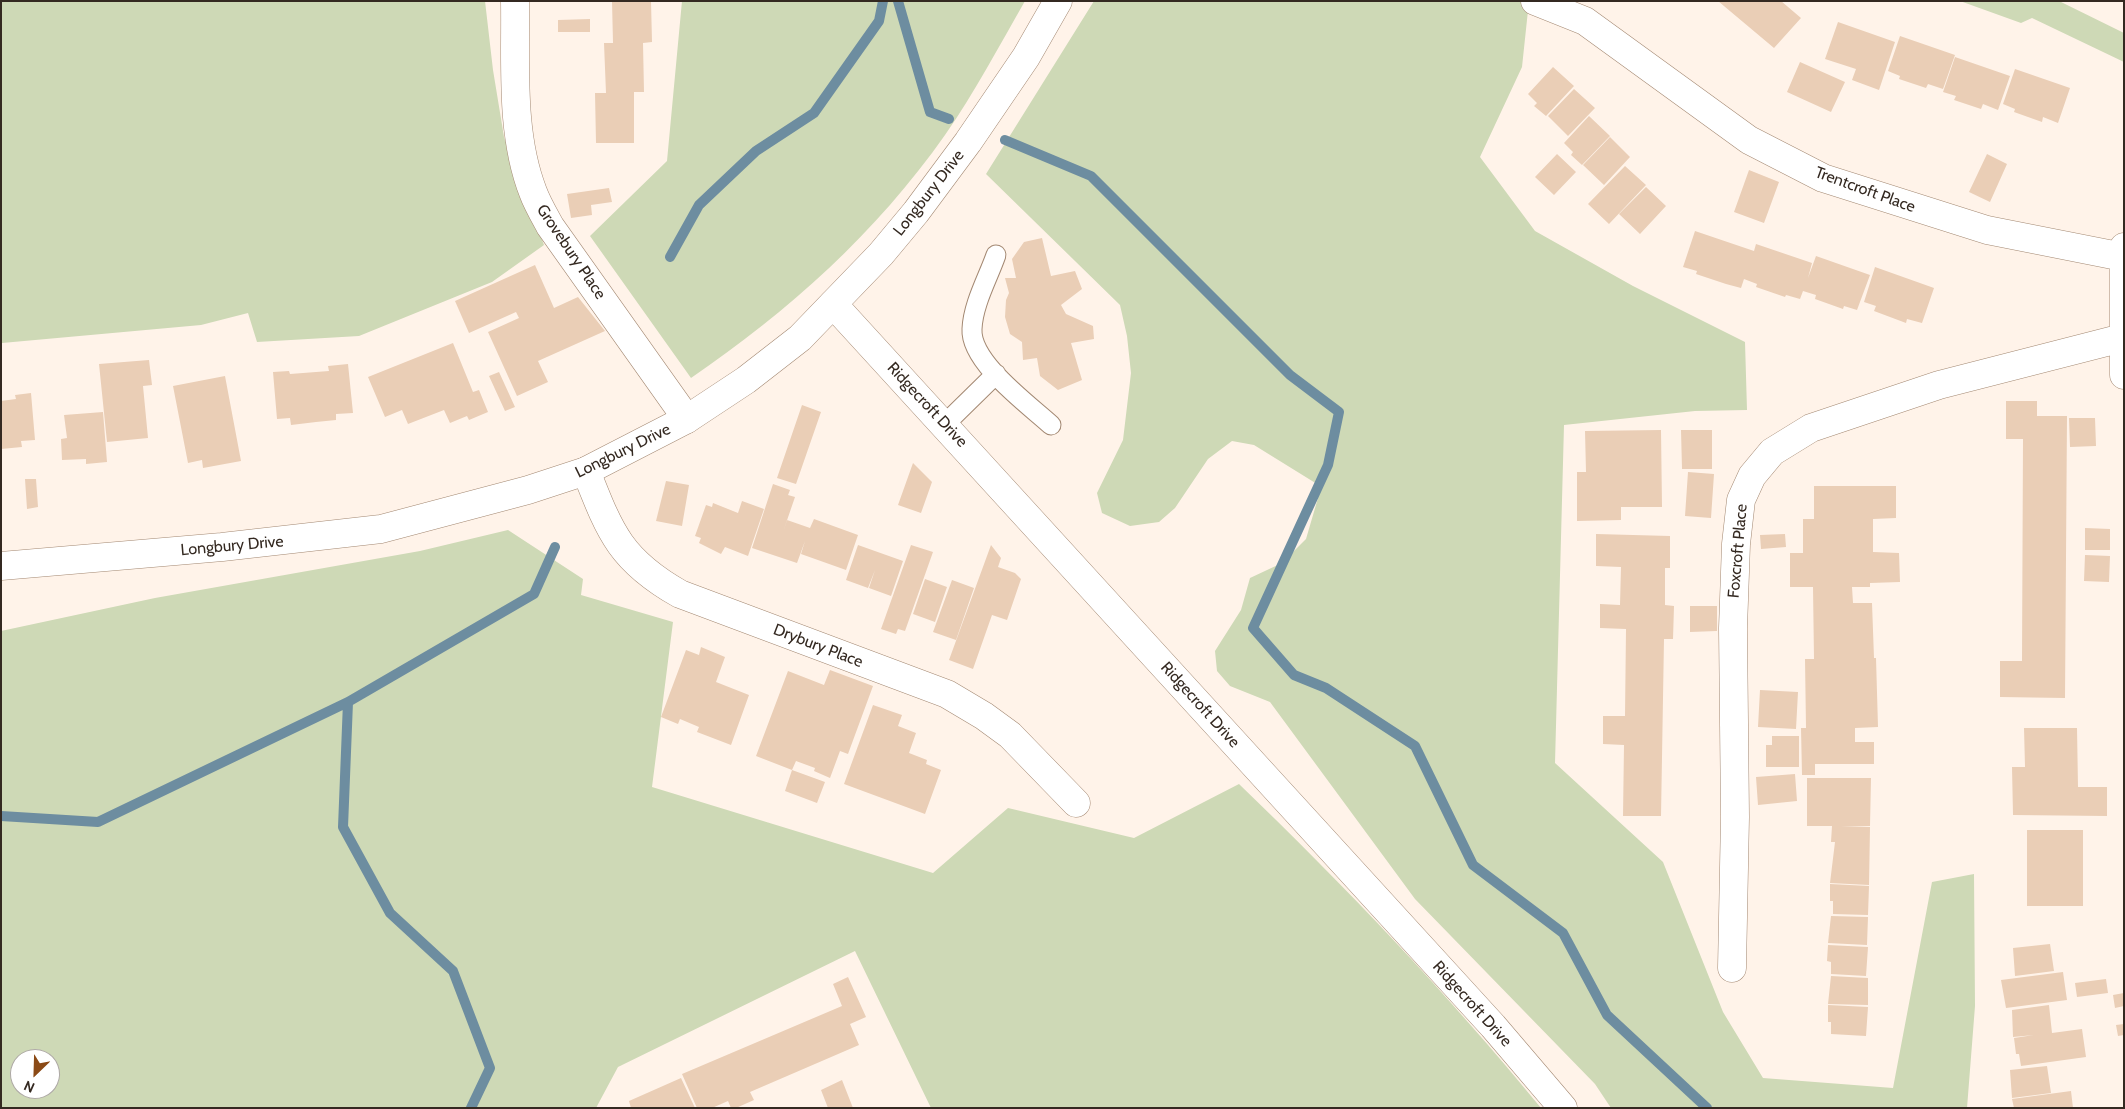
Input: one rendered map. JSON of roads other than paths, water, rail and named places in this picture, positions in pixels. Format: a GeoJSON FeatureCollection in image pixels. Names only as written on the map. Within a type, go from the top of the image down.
{"type":"FeatureCollection","features":[{"type":"Feature","properties":{"kind":"street","name":"Grovebury Place"},"geometry":{"type":"LineString","coordinates":[[515,1],[518,112],[524,161],[533,192],[550,226],[687,419]]}},
{"type":"Feature","properties":{"kind":"street","name":"Longbury Drive"},"geometry":{"type":"LineString","coordinates":[[1,566],[222,547],[381,530],[528,490],[586,471],[687,419],[746,380],[793,344],[882,254],[962,150],[1026,57],[1058,1]]}},
{"type":"Feature","properties":{"kind":"street","name":"Trentcroft Place"},"geometry":{"type":"LineString","coordinates":[[1535,1],[1585,21],[1749,140],[1823,178],[1987,230],[2123,257]]}},
{"type":"Feature","properties":{"kind":"street"},"geometry":{"type":"LineString","coordinates":[[2124,247],[2122,338],[2124,376]]}},
{"type":"Feature","properties":{"kind":"street","name":"Ridgecroft Drive"},"geometry":{"type":"LineString","coordinates":[[833,304],[945,424],[1493,1026],[1563,1108]]}},
{"type":"Feature","properties":{"kind":"street","name":"Foxcroft Place"},"geometry":{"type":"LineString","coordinates":[[1732,968],[1735,817],[1733,628],[1736,544],[1741,500],[1752,476],[1772,452],[1811,428],[1939,385],[2122,338]]}},
{"type":"Feature","properties":{"kind":"street","name":"Drybury Place"},"geometry":{"type":"LineString","coordinates":[[586,471],[608,528],[631,558],[652,578],[680,594],[947,694],[984,716],[1010,736],[1076,803]]}},
{"type":"Feature","properties":{"kind":"lane"},"geometry":{"type":"LineString","coordinates":[[996,255],[972,328],[972,340],[978,352],[996,374],[1051,425]]}},
{"type":"Feature","properties":{"kind":"lane"},"geometry":{"type":"LineString","coordinates":[[945,424],[996,374]]}},
{"type":"Feature","properties":{"kind":"waterway"},"geometry":{"type":"LineString","coordinates":[[670,257],[699,205],[756,151],[814,113],[879,21],[883,1]]}},
{"type":"Feature","properties":{"kind":"waterway"},"geometry":{"type":"LineString","coordinates":[[898,1],[930,112],[949,119]]}},
{"type":"Feature","properties":{"kind":"waterway"},"geometry":{"type":"LineString","coordinates":[[1005,140],[1091,176],[1290,375],[1339,412],[1328,465],[1253,628],[1294,675],[1326,688],[1415,746],[1473,865],[1563,933],[1607,1015],[1707,1108]]}},
{"type":"Feature","properties":{"kind":"waterway"},"geometry":{"type":"LineString","coordinates":[[1,816],[98,822],[348,702],[534,594],[555,547]]}},
{"type":"Feature","properties":{"kind":"waterway"},"geometry":{"type":"LineString","coordinates":[[348,702],[343,827],[390,913],[453,971],[490,1068],[471,1108]]}}]}
